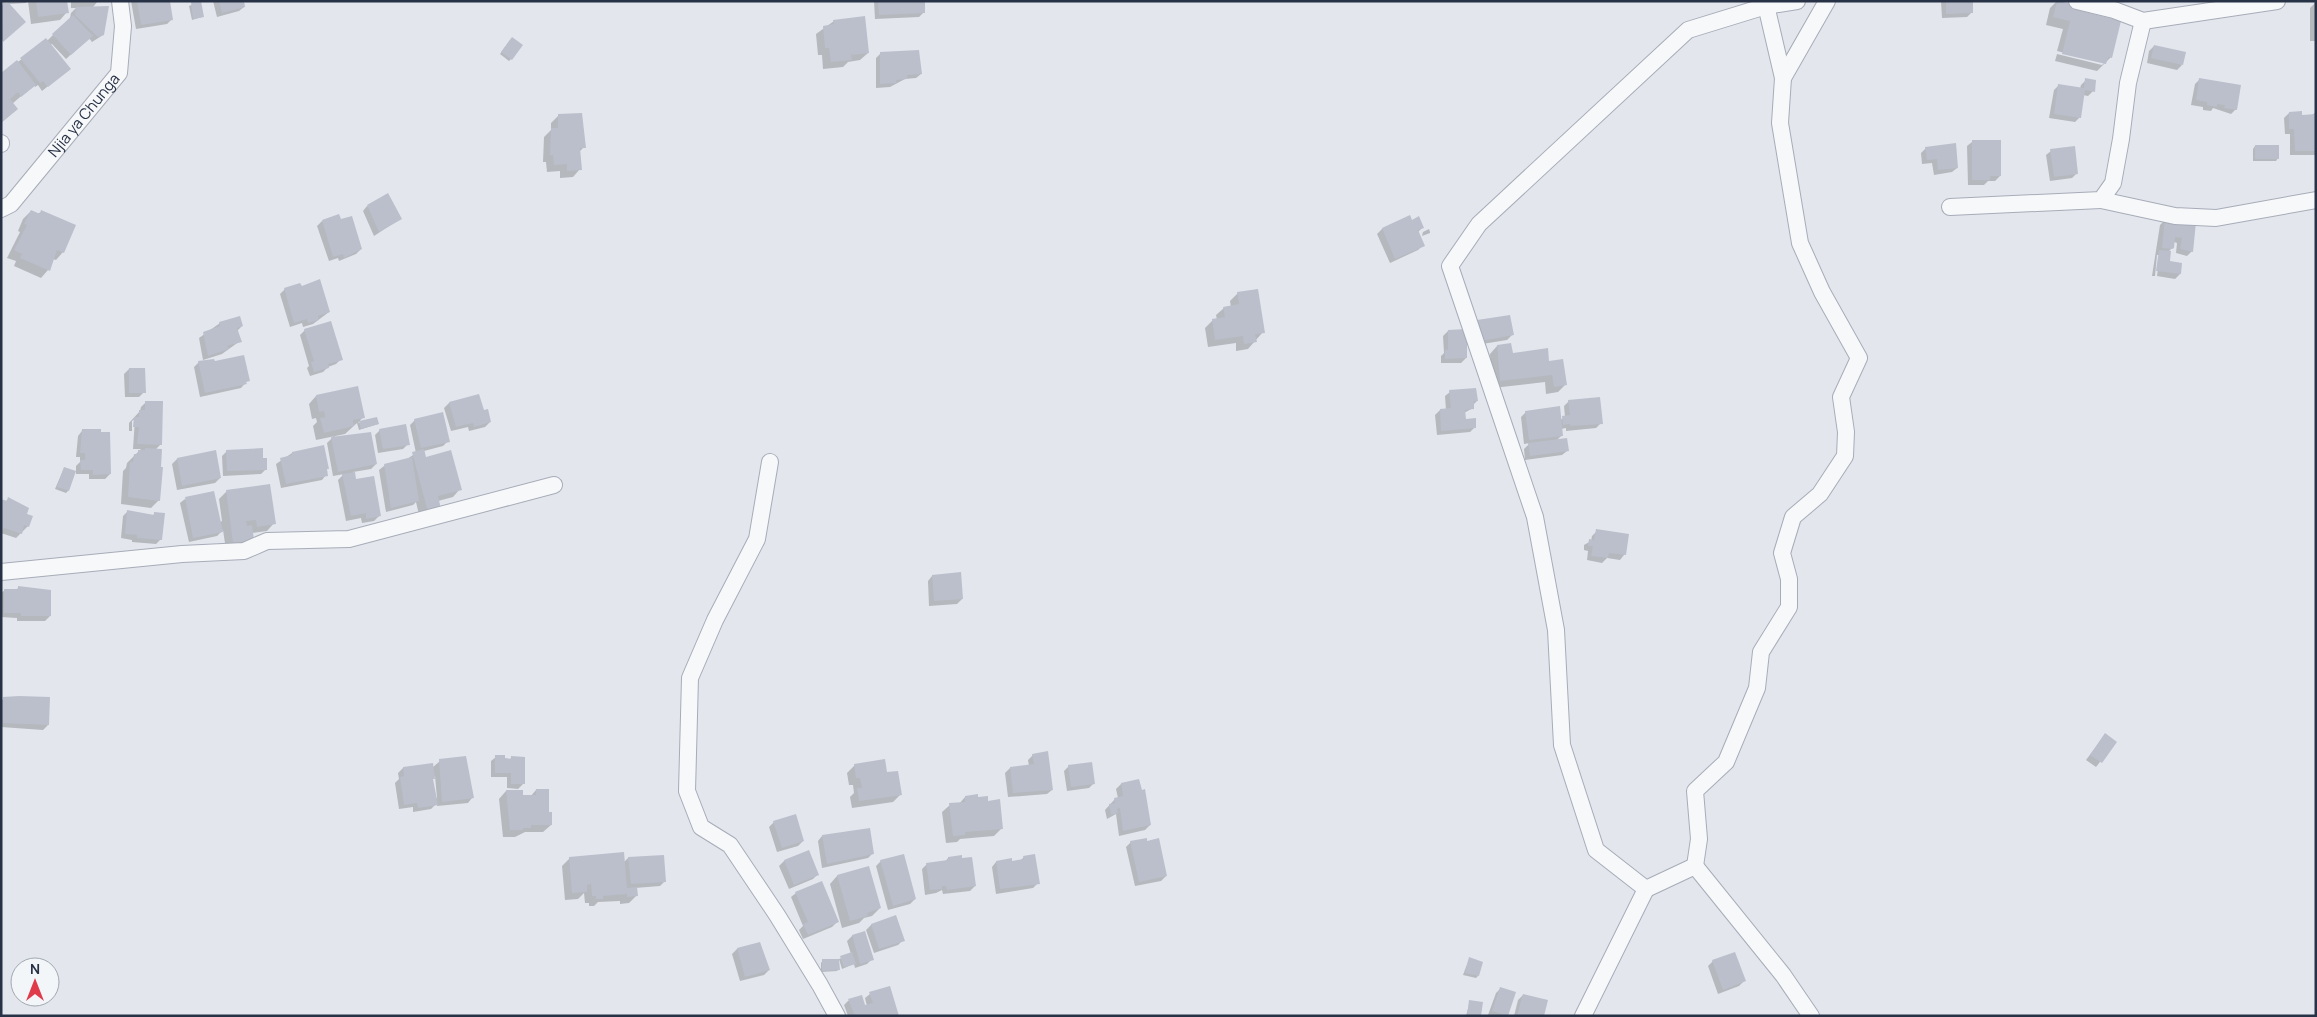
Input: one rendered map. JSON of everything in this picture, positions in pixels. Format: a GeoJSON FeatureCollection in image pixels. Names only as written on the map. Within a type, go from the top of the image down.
{"type":"FeatureCollection","features":[{"type":"Feature","properties":{"kind":"street","name":"Njia ya Chunga"},"geometry":{"type":"LineString","coordinates":[[1,209],[11,204],[119,73],[123,26],[120,1]]}},
{"type":"Feature","properties":{"kind":"street"},"geometry":{"type":"LineString","coordinates":[[1646,890],[1596,850],[1562,745],[1556,630],[1535,517],[1450,266],[1479,224],[1688,30],[1765,4],[1797,1]]}},
{"type":"Feature","properties":{"kind":"street"},"geometry":{"type":"LineString","coordinates":[[1783,78],[1827,1]]}},
{"type":"Feature","properties":{"kind":"street"},"geometry":{"type":"LineString","coordinates":[[2077,1],[2114,10],[2143,21],[2277,1]]}},
{"type":"Feature","properties":{"kind":"street"},"geometry":{"type":"LineString","coordinates":[[1765,4],[1783,78],[1780,123],[1800,243],[1822,292],[1859,358],[1841,397],[1846,432],[1845,456],[1820,494],[1793,517],[1782,553],[1789,579],[1789,607],[1760,652],[1757,688],[1726,762],[1695,791],[1700,839],[1695,866],[1783,975],[1811,1016]]}},
{"type":"Feature","properties":{"kind":"street"},"geometry":{"type":"LineString","coordinates":[[2101,200],[2113,183],[2128,83],[2143,21]]}},
{"type":"Feature","properties":{"kind":"street"},"geometry":{"type":"LineString","coordinates":[[1950,207],[2101,200],[2175,216],[2216,218],[2316,200]]}},
{"type":"Feature","properties":{"kind":"street"},"geometry":{"type":"LineString","coordinates":[[770,462],[757,539],[715,620],[690,678],[687,791],[701,827],[730,846],[776,915],[837,1016]]}},
{"type":"Feature","properties":{"kind":"street"},"geometry":{"type":"LineString","coordinates":[[1,572],[182,554],[244,551],[267,542],[349,538],[554,485]]}},
{"type":"Feature","properties":{"kind":"street"},"geometry":{"type":"LineString","coordinates":[[1583,1016],[1646,890],[1695,866]]}},
{"type":"Feature","properties":{"kind":"building"},"geometry":{"type":"Polygon","coordinates":[[[7,1],[26,22],[3,42],[1,6],[7,1]]]}},
{"type":"Feature","properties":{"kind":"building"},"geometry":{"type":"Polygon","coordinates":[[[36,1],[67,1],[69,13],[38,17],[36,1]]]}},
{"type":"Feature","properties":{"kind":"building"},"geometry":{"type":"Polygon","coordinates":[[[137,1],[170,1],[173,20],[141,25],[137,1]]]}},
{"type":"Feature","properties":{"kind":"building"},"geometry":{"type":"Polygon","coordinates":[[[201,1],[204,17],[193,19],[191,2],[201,1]]]}},
{"type":"Feature","properties":{"kind":"building"},"geometry":{"type":"Polygon","coordinates":[[[219,1],[244,1],[245,7],[222,13],[219,1]]]}},
{"type":"Feature","properties":{"kind":"building"},"geometry":{"type":"Polygon","coordinates":[[[878,1],[925,1],[925,13],[879,15],[878,1]]]}},
{"type":"Feature","properties":{"kind":"building"},"geometry":{"type":"Polygon","coordinates":[[[1946,1],[1973,1],[1973,13],[1946,14],[1946,1]]]}},
{"type":"Feature","properties":{"kind":"building"},"geometry":{"type":"Polygon","coordinates":[[[2057,1],[2075,4],[2074,9],[2121,21],[2112,58],[2108,57],[2106,64],[2062,54],[2070,21],[2053,17],[2057,1]]]}},
{"type":"Feature","properties":{"kind":"building"},"geometry":{"type":"Polygon","coordinates":[[[109,6],[104,35],[98,37],[75,15],[76,7],[109,6]]]}},
{"type":"Feature","properties":{"kind":"building"},"geometry":{"type":"Polygon","coordinates":[[[73,15],[93,36],[71,55],[52,34],[73,15]]]}},
{"type":"Feature","properties":{"kind":"building"},"geometry":{"type":"Polygon","coordinates":[[[865,16],[869,53],[851,55],[852,60],[831,62],[829,48],[825,48],[823,26],[834,24],[833,20],[865,16]]]}},
{"type":"Feature","properties":{"kind":"building"},"geometry":{"type":"Polygon","coordinates":[[[512,37],[523,45],[512,60],[501,52],[512,37]]]}},
{"type":"Feature","properties":{"kind":"building"},"geometry":{"type":"Polygon","coordinates":[[[46,38],[71,69],[48,87],[43,81],[40,83],[20,58],[46,38]]]}},
{"type":"Feature","properties":{"kind":"building"},"geometry":{"type":"Polygon","coordinates":[[[2154,45],[2186,52],[2183,65],[2151,58],[2154,45]]]}},
{"type":"Feature","properties":{"kind":"building"},"geometry":{"type":"Polygon","coordinates":[[[919,50],[922,74],[907,75],[907,79],[896,80],[896,83],[880,84],[880,52],[919,50]]]}},
{"type":"Feature","properties":{"kind":"building"},"geometry":{"type":"Polygon","coordinates":[[[17,60],[36,85],[21,97],[18,92],[10,99],[18,109],[1,123],[1,73],[17,60]]]}},
{"type":"Feature","properties":{"kind":"building"},"geometry":{"type":"Polygon","coordinates":[[[2085,78],[2096,80],[2095,92],[2085,90],[2081,118],[2054,114],[2058,84],[2084,88],[2085,78]]]}},
{"type":"Feature","properties":{"kind":"building"},"geometry":{"type":"Polygon","coordinates":[[[2199,78],[2241,85],[2237,110],[2224,108],[2225,105],[2217,104],[2217,107],[2207,105],[2207,102],[2196,100],[2199,78]]]}},
{"type":"Feature","properties":{"kind":"building"},"geometry":{"type":"Polygon","coordinates":[[[2302,111],[2302,115],[2316,114],[2316,151],[2295,151],[2294,129],[2289,129],[2289,112],[2302,111]]]}},
{"type":"Feature","properties":{"kind":"building"},"geometry":{"type":"Polygon","coordinates":[[[582,113],[586,148],[580,148],[582,170],[567,171],[567,164],[554,165],[553,155],[550,155],[551,128],[558,128],[558,114],[582,113]]]}},
{"type":"Feature","properties":{"kind":"building"},"geometry":{"type":"Polygon","coordinates":[[[1972,140],[2001,140],[2001,176],[1990,176],[1990,180],[1972,180],[1972,140]]]}},
{"type":"Feature","properties":{"kind":"building"},"geometry":{"type":"Polygon","coordinates":[[[1956,143],[1958,168],[1938,170],[1937,159],[1927,160],[1925,147],[1956,143]]]}},
{"type":"Feature","properties":{"kind":"building"},"geometry":{"type":"Polygon","coordinates":[[[2255,145],[2279,145],[2279,159],[2255,159],[2255,145]]]}},
{"type":"Feature","properties":{"kind":"building"},"geometry":{"type":"Polygon","coordinates":[[[2075,146],[2078,174],[2054,177],[2050,149],[2075,146]]]}},
{"type":"Feature","properties":{"kind":"building"},"geometry":{"type":"Polygon","coordinates":[[[388,193],[402,219],[379,232],[367,205],[388,193]]]}},
{"type":"Feature","properties":{"kind":"building"},"geometry":{"type":"Polygon","coordinates":[[[31,210],[40,214],[41,210],[76,225],[64,253],[57,250],[50,271],[20,258],[22,254],[14,250],[27,225],[24,224],[31,210]]]}},
{"type":"Feature","properties":{"kind":"building"},"geometry":{"type":"Polygon","coordinates":[[[339,214],[341,219],[352,216],[362,249],[344,258],[343,254],[333,257],[322,220],[339,214]]]}},
{"type":"Feature","properties":{"kind":"building"},"geometry":{"type":"Polygon","coordinates":[[[1410,215],[1412,220],[1419,216],[1424,228],[1418,230],[1425,246],[1395,259],[1382,228],[1410,215]]]}},
{"type":"Feature","properties":{"kind":"building"},"geometry":{"type":"Polygon","coordinates":[[[2165,218],[2196,222],[2193,252],[2180,249],[2182,238],[2175,237],[2174,248],[2162,248],[2165,218]]]}},
{"type":"Feature","properties":{"kind":"building"},"geometry":{"type":"Polygon","coordinates":[[[2159,250],[2171,251],[2170,261],[2182,263],[2181,274],[2156,271],[2159,250]]]}},
{"type":"Feature","properties":{"kind":"building"},"geometry":{"type":"Polygon","coordinates":[[[320,279],[330,312],[318,316],[319,320],[308,323],[307,319],[294,323],[284,288],[300,283],[302,286],[320,279]]]}},
{"type":"Feature","properties":{"kind":"building"},"geometry":{"type":"Polygon","coordinates":[[[1258,289],[1265,333],[1255,334],[1257,342],[1244,344],[1243,336],[1215,340],[1212,319],[1225,317],[1223,307],[1239,304],[1237,292],[1258,289]]]}},
{"type":"Feature","properties":{"kind":"building"},"geometry":{"type":"Polygon","coordinates":[[[1510,315],[1514,335],[1481,341],[1477,320],[1510,315]]]}},
{"type":"Feature","properties":{"kind":"building"},"geometry":{"type":"Polygon","coordinates":[[[240,316],[243,326],[237,328],[242,342],[227,346],[229,349],[208,356],[203,332],[220,326],[219,322],[240,316]]]}},
{"type":"Feature","properties":{"kind":"building"},"geometry":{"type":"Polygon","coordinates":[[[331,321],[343,360],[328,364],[329,368],[314,372],[311,362],[314,361],[304,329],[331,321]]]}},
{"type":"Feature","properties":{"kind":"building"},"geometry":{"type":"Polygon","coordinates":[[[1467,329],[1467,358],[1445,359],[1445,350],[1448,350],[1448,330],[1467,329]]]}},
{"type":"Feature","properties":{"kind":"building"},"geometry":{"type":"Polygon","coordinates":[[[1511,343],[1513,353],[1548,348],[1549,361],[1563,359],[1567,385],[1554,387],[1552,375],[1500,381],[1497,345],[1511,343]]]}},
{"type":"Feature","properties":{"kind":"building"},"geometry":{"type":"Polygon","coordinates":[[[244,355],[250,381],[246,382],[247,384],[205,393],[198,361],[214,359],[215,361],[244,355]]]}},
{"type":"Feature","properties":{"kind":"building"},"geometry":{"type":"Polygon","coordinates":[[[129,368],[145,368],[146,393],[129,393],[129,368]]]}},
{"type":"Feature","properties":{"kind":"building"},"geometry":{"type":"Polygon","coordinates":[[[358,386],[365,418],[353,420],[354,426],[324,433],[320,418],[325,417],[324,411],[319,412],[316,395],[358,386]]]}},
{"type":"Feature","properties":{"kind":"building"},"geometry":{"type":"Polygon","coordinates":[[[1476,388],[1478,401],[1474,401],[1474,409],[1465,410],[1466,419],[1476,418],[1476,428],[1441,431],[1440,409],[1451,408],[1449,390],[1476,388]]]}},
{"type":"Feature","properties":{"kind":"building"},"geometry":{"type":"Polygon","coordinates":[[[479,394],[484,410],[488,409],[491,422],[474,427],[473,423],[456,427],[449,402],[479,394]]]}},
{"type":"Feature","properties":{"kind":"building"},"geometry":{"type":"Polygon","coordinates":[[[1600,397],[1603,424],[1563,425],[1562,416],[1570,415],[1568,400],[1600,397]]]}},
{"type":"Feature","properties":{"kind":"building"},"geometry":{"type":"Polygon","coordinates":[[[145,401],[163,401],[162,445],[137,444],[139,427],[133,427],[134,417],[139,417],[139,410],[145,410],[145,401]]]}},
{"type":"Feature","properties":{"kind":"building"},"geometry":{"type":"Polygon","coordinates":[[[1560,406],[1563,436],[1529,440],[1525,411],[1560,406]]]}},
{"type":"Feature","properties":{"kind":"building"},"geometry":{"type":"Polygon","coordinates":[[[443,412],[450,442],[421,448],[414,419],[443,412]]]}},
{"type":"Feature","properties":{"kind":"building"},"geometry":{"type":"Polygon","coordinates":[[[377,417],[379,424],[361,429],[359,421],[377,417]]]}},
{"type":"Feature","properties":{"kind":"building"},"geometry":{"type":"Polygon","coordinates":[[[406,424],[410,445],[383,449],[379,429],[406,424]]]}},
{"type":"Feature","properties":{"kind":"building"},"geometry":{"type":"Polygon","coordinates":[[[82,429],[101,429],[101,432],[110,432],[111,474],[93,475],[93,470],[81,470],[80,460],[85,460],[85,453],[80,453],[82,429]]]}},
{"type":"Feature","properties":{"kind":"building"},"geometry":{"type":"Polygon","coordinates":[[[371,432],[377,464],[338,472],[331,437],[371,432]]]}},
{"type":"Feature","properties":{"kind":"building"},"geometry":{"type":"Polygon","coordinates":[[[1567,438],[1569,451],[1530,456],[1528,443],[1567,438]]]}},
{"type":"Feature","properties":{"kind":"building"},"geometry":{"type":"Polygon","coordinates":[[[324,445],[329,469],[327,469],[328,476],[286,484],[280,458],[292,455],[292,452],[324,445]]]}},
{"type":"Feature","properties":{"kind":"building"},"geometry":{"type":"Polygon","coordinates":[[[145,448],[162,449],[161,467],[163,467],[160,501],[128,497],[130,462],[133,462],[134,454],[138,454],[138,450],[145,450],[145,448]]]}},
{"type":"Feature","properties":{"kind":"building"},"geometry":{"type":"Polygon","coordinates":[[[263,448],[263,458],[267,458],[267,470],[227,471],[226,450],[263,448]]]}},
{"type":"Feature","properties":{"kind":"building"},"geometry":{"type":"Polygon","coordinates":[[[424,449],[426,457],[451,450],[462,490],[438,496],[441,509],[428,512],[412,452],[424,449]]]}},
{"type":"Feature","properties":{"kind":"building"},"geometry":{"type":"Polygon","coordinates":[[[216,450],[221,478],[182,486],[177,458],[216,450]]]}},
{"type":"Feature","properties":{"kind":"building"},"geometry":{"type":"Polygon","coordinates":[[[412,457],[419,501],[391,508],[384,464],[412,457]]]}},
{"type":"Feature","properties":{"kind":"building"},"geometry":{"type":"Polygon","coordinates":[[[64,467],[76,471],[69,491],[57,487],[64,467]]]}},
{"type":"Feature","properties":{"kind":"building"},"geometry":{"type":"Polygon","coordinates":[[[355,472],[356,479],[374,476],[381,516],[366,519],[366,513],[351,516],[342,474],[355,472]]]}},
{"type":"Feature","properties":{"kind":"building"},"geometry":{"type":"Polygon","coordinates":[[[270,484],[276,524],[257,527],[256,520],[246,521],[247,526],[252,525],[254,540],[233,543],[226,490],[270,484]]]}},
{"type":"Feature","properties":{"kind":"building"},"geometry":{"type":"Polygon","coordinates":[[[214,491],[223,532],[193,538],[185,497],[214,491]]]}},
{"type":"Feature","properties":{"kind":"building"},"geometry":{"type":"Polygon","coordinates":[[[8,497],[29,508],[27,514],[33,516],[29,527],[24,525],[22,534],[4,528],[1,534],[1,499],[7,501],[8,497]]]}},
{"type":"Feature","properties":{"kind":"building"},"geometry":{"type":"Polygon","coordinates":[[[127,510],[154,515],[154,512],[165,513],[162,540],[137,538],[137,535],[125,534],[127,510]]]}},
{"type":"Feature","properties":{"kind":"building"},"geometry":{"type":"Polygon","coordinates":[[[1596,529],[1629,534],[1626,555],[1609,553],[1608,558],[1591,556],[1593,546],[1588,546],[1589,539],[1594,540],[1596,529]]]}},
{"type":"Feature","properties":{"kind":"building"},"geometry":{"type":"Polygon","coordinates":[[[961,572],[963,599],[934,601],[932,575],[961,572]]]}},
{"type":"Feature","properties":{"kind":"building"},"geometry":{"type":"Polygon","coordinates":[[[18,586],[51,590],[51,616],[21,616],[21,613],[4,613],[4,589],[18,589],[18,586]]]}},
{"type":"Feature","properties":{"kind":"building"},"geometry":{"type":"Polygon","coordinates":[[[3,697],[50,697],[49,725],[3,723],[3,697]]]}},
{"type":"Feature","properties":{"kind":"building"},"geometry":{"type":"Polygon","coordinates":[[[2105,733],[2117,742],[2102,763],[2090,755],[2105,733]]]}},
{"type":"Feature","properties":{"kind":"building"},"geometry":{"type":"Polygon","coordinates":[[[1048,751],[1053,790],[1013,793],[1010,767],[1034,764],[1032,754],[1048,751]]]}},
{"type":"Feature","properties":{"kind":"building"},"geometry":{"type":"Polygon","coordinates":[[[495,755],[505,755],[505,758],[511,759],[511,756],[525,757],[525,784],[511,784],[511,773],[495,773],[495,755]]]}},
{"type":"Feature","properties":{"kind":"building"},"geometry":{"type":"Polygon","coordinates":[[[466,756],[474,798],[442,802],[439,759],[466,756]]]}},
{"type":"Feature","properties":{"kind":"building"},"geometry":{"type":"Polygon","coordinates":[[[885,759],[887,772],[898,771],[902,795],[859,801],[857,788],[862,788],[860,778],[856,778],[854,764],[885,759]]]}},
{"type":"Feature","properties":{"kind":"building"},"geometry":{"type":"Polygon","coordinates":[[[1092,762],[1095,784],[1071,787],[1068,765],[1092,762]]]}},
{"type":"Feature","properties":{"kind":"building"},"geometry":{"type":"Polygon","coordinates":[[[433,763],[435,779],[433,779],[438,805],[418,808],[417,803],[404,805],[400,777],[404,776],[403,767],[433,763]]]}},
{"type":"Feature","properties":{"kind":"building"},"geometry":{"type":"Polygon","coordinates":[[[1139,779],[1142,790],[1145,789],[1151,825],[1123,831],[1120,808],[1117,809],[1118,813],[1111,815],[1109,804],[1115,803],[1114,798],[1123,796],[1121,783],[1139,779]]]}},
{"type":"Feature","properties":{"kind":"building"},"geometry":{"type":"Polygon","coordinates":[[[536,789],[549,789],[549,812],[552,812],[552,825],[531,825],[531,828],[523,828],[523,830],[510,830],[506,790],[523,790],[523,795],[536,795],[536,789]]]}},
{"type":"Feature","properties":{"kind":"building"},"geometry":{"type":"Polygon","coordinates":[[[978,794],[978,797],[988,796],[988,801],[1000,799],[1003,829],[965,832],[965,835],[953,836],[949,803],[965,802],[965,796],[978,794]]]}},
{"type":"Feature","properties":{"kind":"building"},"geometry":{"type":"Polygon","coordinates":[[[796,814],[804,841],[782,848],[773,821],[796,814]]]}},
{"type":"Feature","properties":{"kind":"building"},"geometry":{"type":"Polygon","coordinates":[[[870,828],[874,854],[827,864],[822,835],[870,828]]]}},
{"type":"Feature","properties":{"kind":"building"},"geometry":{"type":"Polygon","coordinates":[[[1147,838],[1147,841],[1159,838],[1167,876],[1139,882],[1130,841],[1147,838]]]}},
{"type":"Feature","properties":{"kind":"building"},"geometry":{"type":"Polygon","coordinates":[[[809,850],[819,875],[794,885],[784,860],[809,850]]]}},
{"type":"Feature","properties":{"kind":"building"},"geometry":{"type":"Polygon","coordinates":[[[624,852],[627,888],[637,887],[638,896],[627,897],[627,894],[603,896],[603,899],[596,899],[596,896],[592,896],[591,884],[587,885],[587,892],[572,893],[569,857],[624,852]]]}},
{"type":"Feature","properties":{"kind":"building"},"geometry":{"type":"Polygon","coordinates":[[[904,854],[916,899],[893,906],[880,860],[904,854]]]}},
{"type":"Feature","properties":{"kind":"building"},"geometry":{"type":"Polygon","coordinates":[[[1035,854],[1040,884],[1000,889],[996,861],[1012,858],[1012,861],[1024,859],[1023,856],[1035,854]]]}},
{"type":"Feature","properties":{"kind":"building"},"geometry":{"type":"Polygon","coordinates":[[[664,855],[666,882],[631,884],[628,857],[664,855]]]}},
{"type":"Feature","properties":{"kind":"building"},"geometry":{"type":"Polygon","coordinates":[[[962,855],[962,858],[972,857],[976,886],[947,890],[946,886],[942,886],[942,889],[930,890],[926,863],[948,860],[948,857],[962,855]]]}},
{"type":"Feature","properties":{"kind":"building"},"geometry":{"type":"Polygon","coordinates":[[[869,866],[881,908],[867,913],[868,916],[850,921],[837,875],[869,866]]]}},
{"type":"Feature","properties":{"kind":"building"},"geometry":{"type":"Polygon","coordinates":[[[822,881],[839,922],[808,935],[803,924],[808,922],[795,892],[822,881]]]}},
{"type":"Feature","properties":{"kind":"building"},"geometry":{"type":"Polygon","coordinates":[[[896,915],[905,941],[879,949],[871,924],[896,915]]]}},
{"type":"Feature","properties":{"kind":"building"},"geometry":{"type":"Polygon","coordinates":[[[865,931],[874,960],[860,964],[852,935],[865,931]]]}},
{"type":"Feature","properties":{"kind":"building"},"geometry":{"type":"Polygon","coordinates":[[[760,942],[770,970],[745,977],[737,948],[760,942]]]}},
{"type":"Feature","properties":{"kind":"building"},"geometry":{"type":"Polygon","coordinates":[[[852,952],[856,964],[844,967],[840,956],[852,952]]]}},
{"type":"Feature","properties":{"kind":"building"},"geometry":{"type":"Polygon","coordinates":[[[1735,952],[1746,981],[1723,990],[1712,960],[1735,952]]]}},
{"type":"Feature","properties":{"kind":"building"},"geometry":{"type":"Polygon","coordinates":[[[1469,957],[1483,962],[1479,976],[1465,973],[1469,957]]]}},
{"type":"Feature","properties":{"kind":"building"},"geometry":{"type":"Polygon","coordinates":[[[822,959],[839,959],[840,970],[822,971],[822,959]]]}},
{"type":"Feature","properties":{"kind":"building"},"geometry":{"type":"Polygon","coordinates":[[[890,986],[899,1016],[855,1016],[848,999],[862,995],[865,1005],[873,1003],[869,992],[890,986]]]}},
{"type":"Feature","properties":{"kind":"building"},"geometry":{"type":"Polygon","coordinates":[[[1500,987],[1516,992],[1508,1016],[1492,1011],[1500,987]]]}},
{"type":"Feature","properties":{"kind":"building"},"geometry":{"type":"Polygon","coordinates":[[[1523,994],[1548,1000],[1544,1016],[1517,1016],[1523,994]]]}},
{"type":"Feature","properties":{"kind":"building"},"geometry":{"type":"Polygon","coordinates":[[[1469,1000],[1483,1002],[1481,1016],[1467,1016],[1469,1000]]]}}]}
